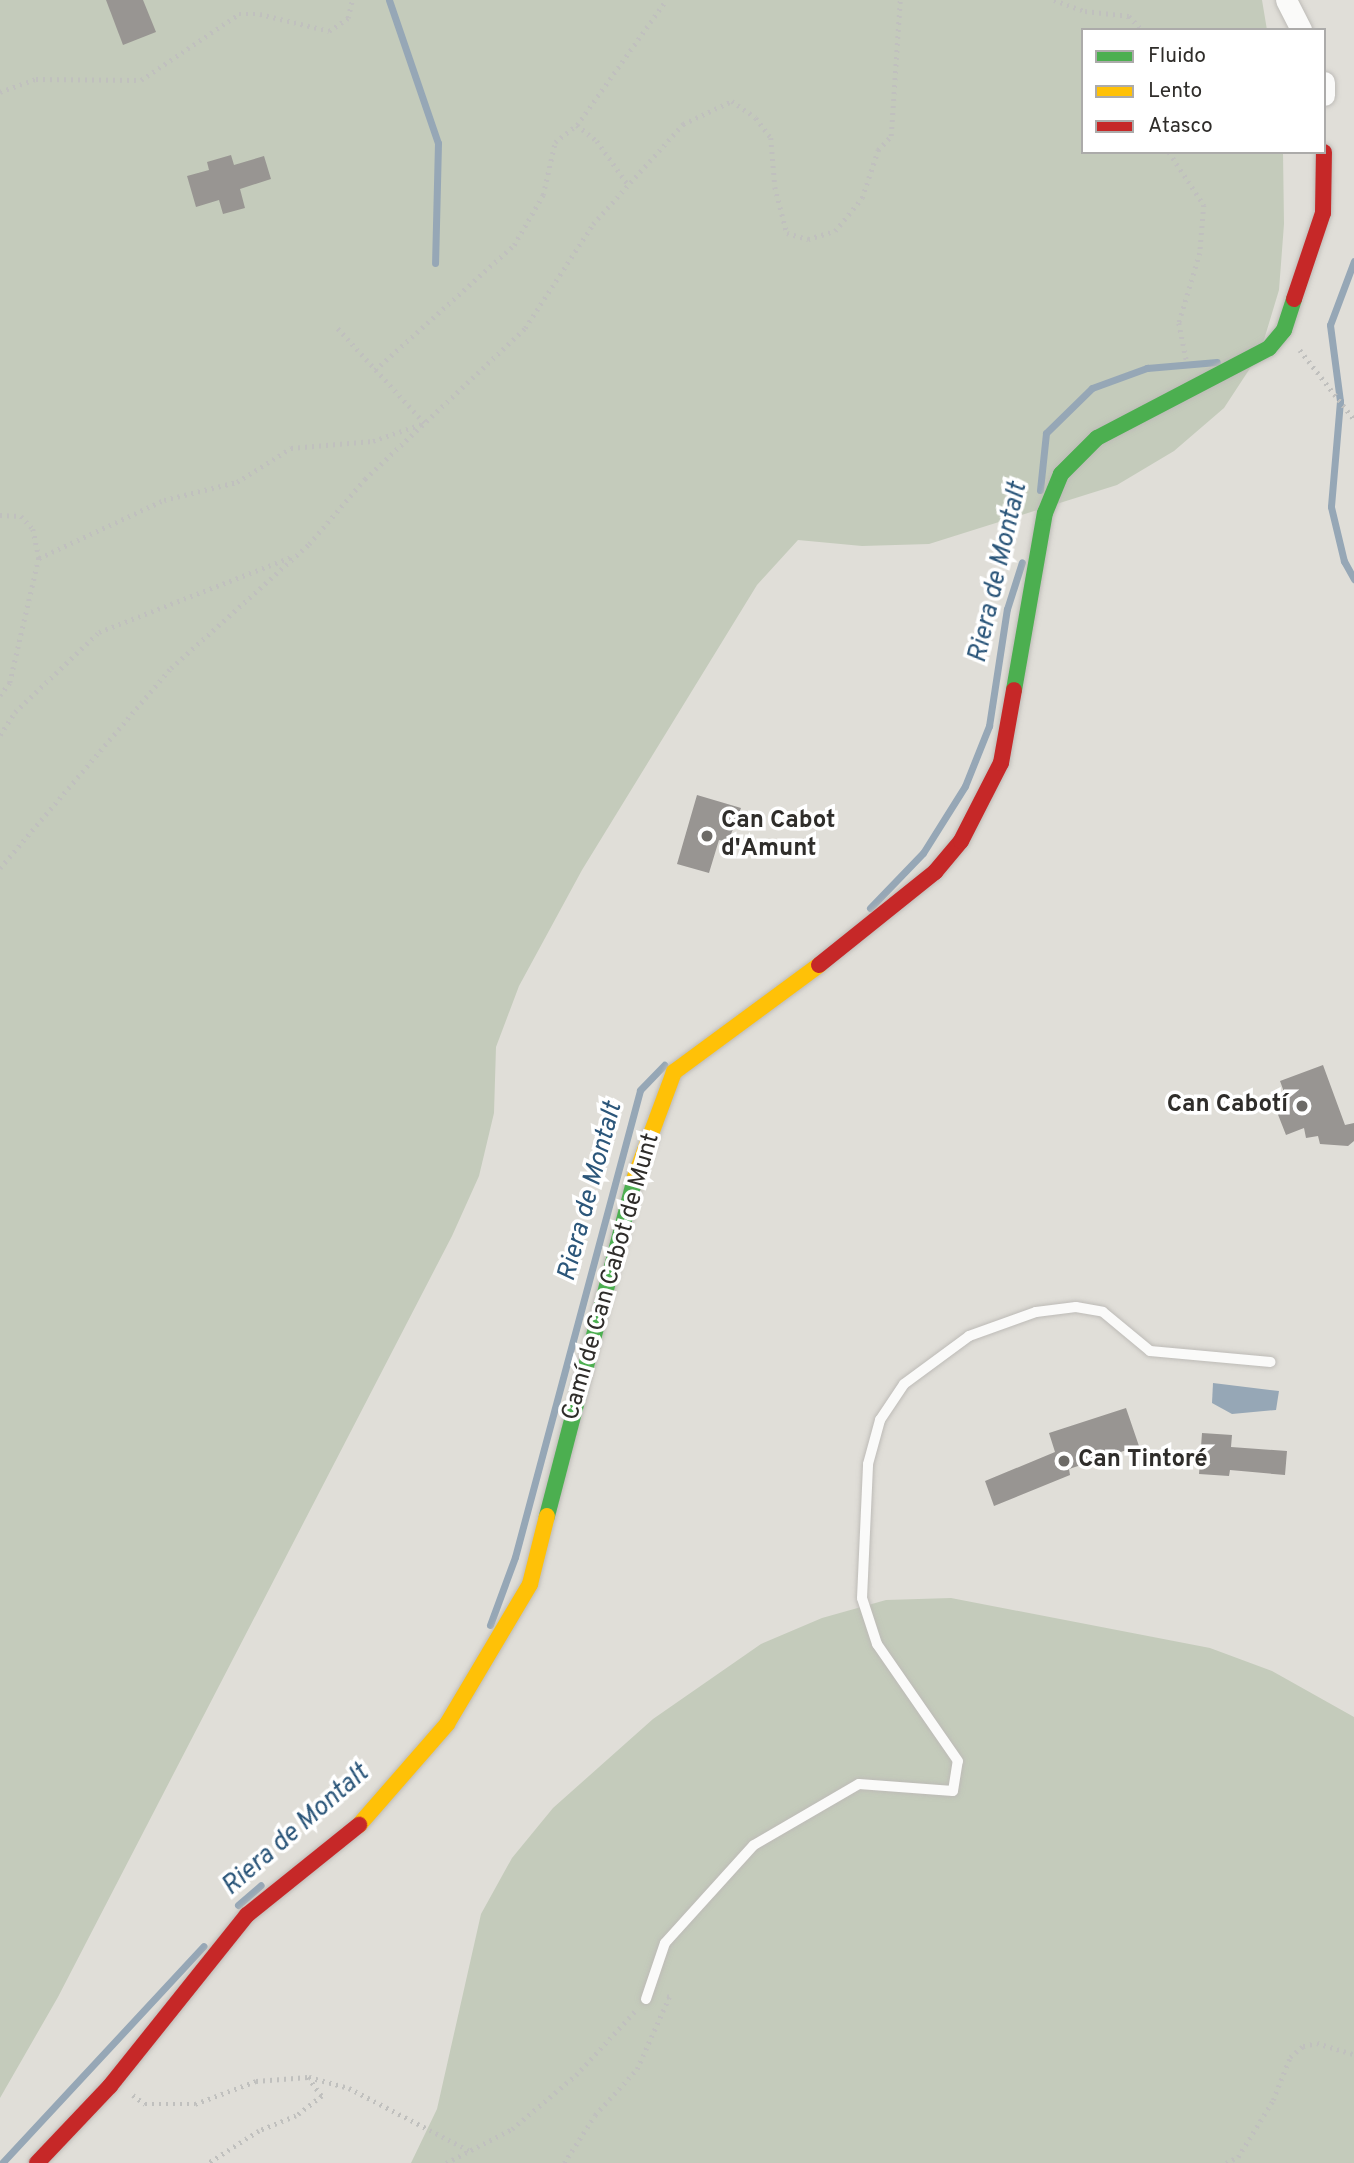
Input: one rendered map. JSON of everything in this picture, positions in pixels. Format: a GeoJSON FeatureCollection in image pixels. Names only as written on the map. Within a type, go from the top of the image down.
{"type":"FeatureCollection","features":[{"type":"Feature","properties":{"kind":"street"},"geometry":{"type":"LineString","coordinates":[[1286,0],[1300,28]]}},
{"type":"Feature","properties":{"kind":"street"},"geometry":{"type":"LineString","coordinates":[[1284,330],[1323,213],[1324,154]]}},
{"type":"Feature","properties":{"kind":"street","name":"Camí de Can Cabot de Munt"},"geometry":{"type":"LineString","coordinates":[[37,2163],[110,2086],[247,1915],[366,1819],[447,1724],[530,1584],[619,1234],[674,1072],[876,922],[935,872],[961,841],[1001,763],[1045,513],[1061,474],[1097,438],[1246,363],[1284,330]]}},
{"type":"Feature","properties":{"kind":"lane"},"geometry":{"type":"LineString","coordinates":[[646,1999],[666,1944],[754,1845],[859,1784],[953,1791],[958,1761],[877,1644],[862,1598],[868,1464],[880,1420],[904,1384],[969,1336],[1036,1312],[1076,1307],[1103,1312],[1150,1351],[1270,1363]]}},
{"type":"Feature","properties":{"kind":"path"},"geometry":{"type":"LineString","coordinates":[[0,92],[36,79],[141,79],[239,14],[329,31],[348,18],[352,0]]}},
{"type":"Feature","properties":{"kind":"path"},"geometry":{"type":"LineString","coordinates":[[375,370],[514,245],[543,195],[555,142],[577,125],[666,0]]}},
{"type":"Feature","properties":{"kind":"path"},"geometry":{"type":"LineString","coordinates":[[0,868],[171,668],[295,556],[365,479],[525,328],[593,224],[627,183],[683,124],[732,101],[757,118],[771,138],[775,187],[788,233],[808,239],[835,230],[862,198],[878,150],[891,135],[900,0]]}},
{"type":"Feature","properties":{"kind":"path"},"geometry":{"type":"LineString","coordinates":[[1054,0],[1085,11],[1129,16],[1140,28]]}},
{"type":"Feature","properties":{"kind":"path"},"geometry":{"type":"LineString","coordinates":[[577,125],[597,141],[627,183]]}},
{"type":"Feature","properties":{"kind":"path"},"geometry":{"type":"LineString","coordinates":[[1170,154],[1204,205],[1200,253],[1179,323],[1196,387]]}},
{"type":"Feature","properties":{"kind":"path"},"geometry":{"type":"LineString","coordinates":[[39,558],[164,500],[237,482],[291,448],[373,441],[424,423],[337,328]]}},
{"type":"Feature","properties":{"kind":"path"},"geometry":{"type":"LineString","coordinates":[[1284,330],[1354,419]]}},
{"type":"Feature","properties":{"kind":"path"},"geometry":{"type":"LineString","coordinates":[[0,515],[21,516],[33,529],[39,558],[10,683],[0,696]]}},
{"type":"Feature","properties":{"kind":"path"},"geometry":{"type":"LineString","coordinates":[[0,735],[15,712],[99,632],[295,556]]}},
{"type":"Feature","properties":{"kind":"path"},"geometry":{"type":"LineString","coordinates":[[446,2163],[472,2152],[512,2129],[576,2075],[646,1999],[669,1997],[659,2028],[638,2069],[595,2115],[564,2163]]}},
{"type":"Feature","properties":{"kind":"path"},"geometry":{"type":"LineString","coordinates":[[1226,2163],[1245,2146],[1296,2051],[1317,2043],[1354,2054]]}},
{"type":"Feature","properties":{"kind":"path"},"geometry":{"type":"LineString","coordinates":[[209,2163],[259,2131],[296,2116],[322,2096],[308,2077]]}},
{"type":"Feature","properties":{"kind":"path"},"geometry":{"type":"LineString","coordinates":[[110,2086],[145,2104],[195,2104],[256,2081],[308,2077],[349,2088],[472,2152]]}},
{"type":"Feature","properties":{"kind":"green space"},"geometry":{"type":"Polygon","coordinates":[[[0,0],[1262,0],[1267,28],[1081,28],[1081,154],[1283,154],[1284,224],[1279,290],[1260,353],[1224,408],[1174,451],[1117,485],[929,544],[862,546],[798,540],[757,585],[582,870],[519,986],[496,1047],[494,1113],[479,1176],[452,1236],[58,1997],[0,2098],[0,0]]]}},
{"type":"Feature","properties":{"kind":"green space"},"geometry":{"type":"Polygon","coordinates":[[[951,1598],[1210,1648],[1272,1671],[1354,1717],[1354,2163],[411,2163],[437,2109],[481,1914],[512,1858],[553,1808],[653,1719],[761,1644],[822,1618],[886,1600],[951,1598]]]}},
{"type":"Feature","properties":{"kind":"water"},"geometry":{"type":"Polygon","coordinates":[[[1213,1383],[1279,1391],[1276,1410],[1232,1414],[1212,1403],[1213,1383]]]}},
{"type":"Feature","properties":{"kind":"building"},"geometry":{"type":"Polygon","coordinates":[[[106,0],[143,0],[156,32],[123,45],[106,0]]]}},
{"type":"Feature","properties":{"kind":"building"},"geometry":{"type":"Polygon","coordinates":[[[231,155],[234,165],[264,156],[271,179],[240,189],[245,208],[223,214],[219,200],[196,207],[187,176],[209,170],[207,162],[231,155]]]}},
{"type":"Feature","properties":{"kind":"building","name":"Can Cabot d'Amunt"},"geometry":{"type":"Polygon","coordinates":[[[697,795],[741,808],[728,842],[719,840],[709,873],[677,864],[697,795]]]}},
{"type":"Feature","properties":{"kind":"building","name":"Can Cabotí"},"geometry":{"type":"Polygon","coordinates":[[[1323,1065],[1345,1125],[1354,1123],[1354,1141],[1348,1146],[1320,1144],[1318,1136],[1306,1138],[1304,1128],[1286,1135],[1275,1107],[1288,1103],[1280,1081],[1323,1065]]]}},
{"type":"Feature","properties":{"kind":"building","name":"Can Tintoré"},"geometry":{"type":"Polygon","coordinates":[[[1126,1408],[1139,1446],[1069,1469],[1070,1475],[994,1506],[985,1481],[1055,1452],[1049,1433],[1126,1408]]]}},
{"type":"Feature","properties":{"kind":"building"},"geometry":{"type":"Polygon","coordinates":[[[1202,1433],[1232,1435],[1231,1447],[1287,1451],[1285,1475],[1230,1470],[1229,1476],[1199,1474],[1202,1433]]]}},
{"type":"Feature","properties":{"kind":"waterway"},"geometry":{"type":"LineString","coordinates":[[389,0],[438,143],[435,263]]}},
{"type":"Feature","properties":{"kind":"waterway"},"geometry":{"type":"LineString","coordinates":[[1354,261],[1330,325],[1340,401],[1331,507],[1344,561],[1354,579]]}},
{"type":"Feature","properties":{"kind":"waterway","name":"Riera de Montalt"},"geometry":{"type":"LineString","coordinates":[[1040,490],[1046,433],[1092,388],[1147,368],[1217,362]]}},
{"type":"Feature","properties":{"kind":"waterway","name":"Riera de Montalt"},"geometry":{"type":"LineString","coordinates":[[870,908],[923,853],[965,786],[989,726],[1007,609],[1022,562]]}},
{"type":"Feature","properties":{"kind":"waterway","name":"Riera de Montalt"},"geometry":{"type":"LineString","coordinates":[[490,1625],[515,1557],[640,1090],[664,1065]]}},
{"type":"Feature","properties":{"kind":"waterway","name":"Riera de Montalt"},"geometry":{"type":"LineString","coordinates":[[238,1905],[261,1885]]}},
{"type":"Feature","properties":{"kind":"waterway","name":"Riera de Montalt"},"geometry":{"type":"LineString","coordinates":[[2,2163],[204,1946]]}},
{"type":"Feature","properties":{"kind":"traffic: fast"},"geometry":{"type":"LineString","coordinates":[[1014,690],[1045,513],[1061,474],[1097,438],[1269,348],[1284,330],[1294,299]]}},
{"type":"Feature","properties":{"kind":"traffic: fast"},"geometry":{"type":"LineString","coordinates":[[547,1516],[635,1177]]}},
{"type":"Feature","properties":{"kind":"traffic: slow"},"geometry":{"type":"LineString","coordinates":[[635,1177],[674,1072],[819,965]]}},
{"type":"Feature","properties":{"kind":"traffic: slow"},"geometry":{"type":"LineString","coordinates":[[359,1825],[447,1724],[530,1584],[547,1516]]}},
{"type":"Feature","properties":{"kind":"traffic: jam"},"geometry":{"type":"LineString","coordinates":[[1294,299],[1323,213],[1324,154]]}},
{"type":"Feature","properties":{"kind":"traffic: jam"},"geometry":{"type":"LineString","coordinates":[[819,965],[935,872],[961,841],[1001,763],[1014,690]]}},
{"type":"Feature","properties":{"kind":"traffic: jam"},"geometry":{"type":"LineString","coordinates":[[37,2163],[110,2086],[247,1915],[359,1825]]}},
{"type":"Feature","properties":{"kind":"place","name":"Can Cabot d'Amunt"},"geometry":{"type":"Point","coordinates":[707,836]}},
{"type":"Feature","properties":{"kind":"place","name":"Can Cabotí"},"geometry":{"type":"Point","coordinates":[1302,1106]}},
{"type":"Feature","properties":{"kind":"place","name":"Can Tintoré"},"geometry":{"type":"Point","coordinates":[1064,1461]}}]}
